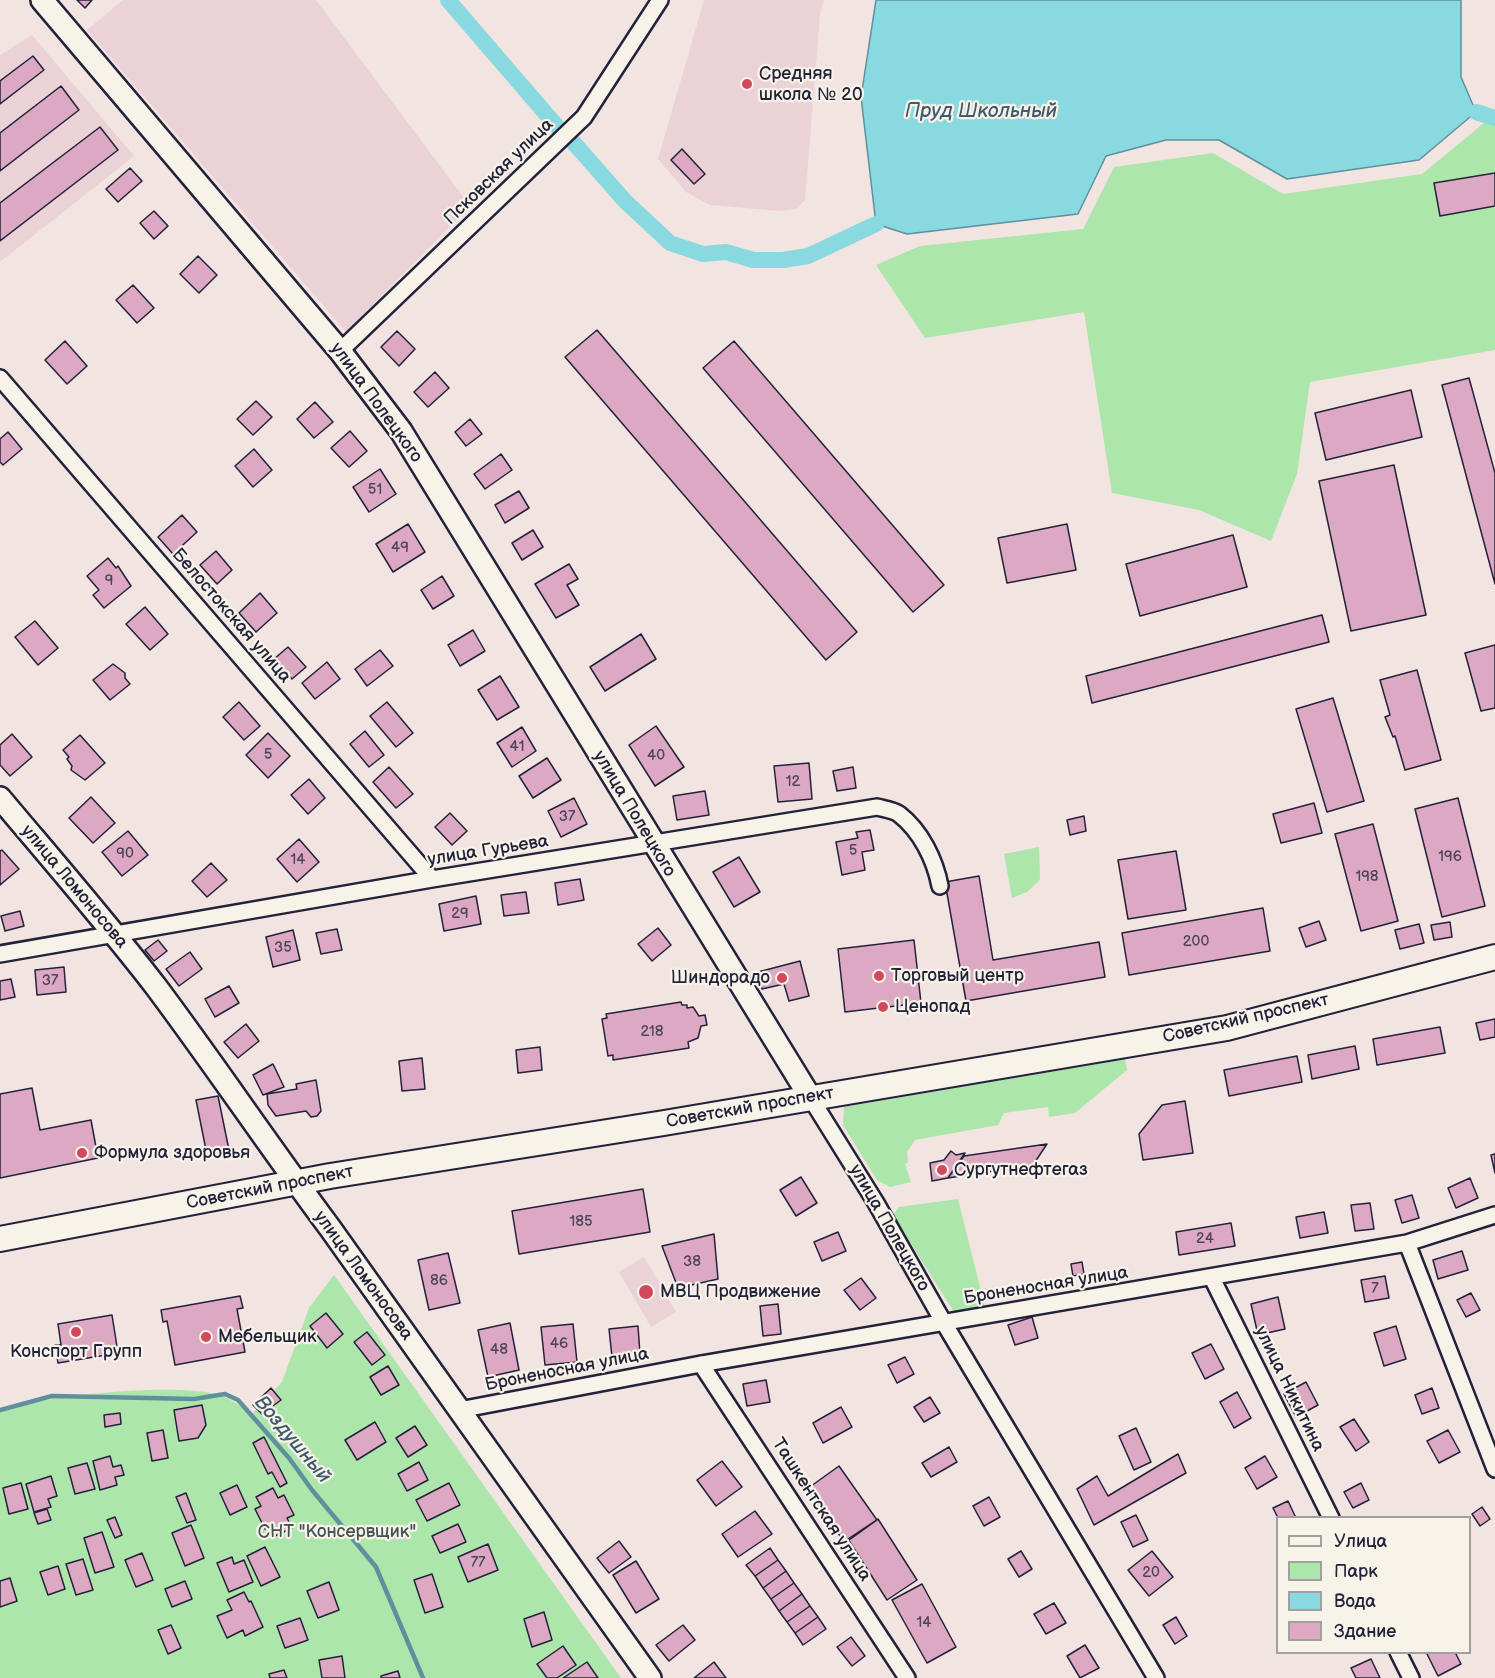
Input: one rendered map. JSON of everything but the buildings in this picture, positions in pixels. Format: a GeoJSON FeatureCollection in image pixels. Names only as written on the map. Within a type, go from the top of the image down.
{"type":"FeatureCollection","features":[{"type":"Feature","properties":{"kind":"main road","name":"Советский проспект"},"geometry":{"type":"LineString","coordinates":[[0,1239],[295,1183],[1227,1028],[1495,957]]}},
{"type":"Feature","properties":{"kind":"street","name":"улица Полецкого"},"geometry":{"type":"LineString","coordinates":[[42,0],[340,351],[400,431],[653,845],[876,1203],[944,1323],[1156,1678]]}},
{"type":"Feature","properties":{"kind":"street","name":"Псковская улица"},"geometry":{"type":"LineString","coordinates":[[340,351],[584,117],[660,0]]}},
{"type":"Feature","properties":{"kind":"street","name":"Белостокская улица"},"geometry":{"type":"LineString","coordinates":[[0,378],[432,879]]}},
{"type":"Feature","properties":{"kind":"street","name":"улица Ломоносова"},"geometry":{"type":"LineString","coordinates":[[0,798],[114,934],[214,1065],[295,1183],[650,1678]]}},
{"type":"Feature","properties":{"kind":"street","name":"улица Гурьева"},"geometry":{"type":"LineString","coordinates":[[0,954],[432,879],[877,807],[897,813],[910,825],[935,862],[940,886]]}},
{"type":"Feature","properties":{"kind":"street","name":"Броненосная улица"},"geometry":{"type":"LineString","coordinates":[[459,1410],[701,1364],[1407,1243],[1495,1215]]}},
{"type":"Feature","properties":{"kind":"street"},"geometry":{"type":"LineString","coordinates":[[1407,1243],[1495,1469]]}},
{"type":"Feature","properties":{"kind":"street","name":"улица Никитина"},"geometry":{"type":"LineString","coordinates":[[1212,1278],[1330,1516]]}},
{"type":"Feature","properties":{"kind":"street","name":"Ташкентская улица"},"geometry":{"type":"LineString","coordinates":[[701,1364],[908,1678]]}},
{"type":"Feature","properties":{"kind":"street"},"geometry":{"type":"LineString","coordinates":[[1399,1654],[1411,1678]]}},
{"type":"Feature","properties":{"kind":"shaded area"},"geometry":{"type":"Polygon","coordinates":[[[123,0],[316,0],[470,206],[346,332],[87,30],[123,0]]]}},
{"type":"Feature","properties":{"kind":"shaded area","name":"Средняя школа № 20"},"geometry":{"type":"Polygon","coordinates":[[[704,0],[824,0],[820,14],[805,200],[796,209],[780,211],[710,205],[686,192],[658,159],[704,0]]]}},
{"type":"Feature","properties":{"kind":"shaded area"},"geometry":{"type":"Polygon","coordinates":[[[32,35],[134,156],[0,262],[0,55],[32,35]]]}},
{"type":"Feature","properties":{"kind":"shaded area"},"geometry":{"type":"Polygon","coordinates":[[[644,1257],[676,1312],[651,1327],[619,1272],[644,1257]]]}},
{"type":"Feature","properties":{"kind":"green space"},"geometry":{"type":"Polygon","coordinates":[[[1495,114],[1495,350],[1310,382],[1297,474],[1271,541],[1199,510],[1112,493],[1084,312],[925,338],[876,265],[920,246],[1083,229],[1114,167],[1213,153],[1283,194],[1422,174],[1495,114]]]}},
{"type":"Feature","properties":{"kind":"green space"},"geometry":{"type":"Polygon","coordinates":[[[1039,847],[1040,880],[1027,892],[1012,898],[1004,854],[1039,847]]]}},
{"type":"Feature","properties":{"kind":"green space"},"geometry":{"type":"Polygon","coordinates":[[[1125,1059],[1127,1070],[1075,1113],[1049,1117],[1048,1107],[1004,1113],[998,1125],[915,1140],[907,1152],[908,1163],[905,1164],[911,1182],[890,1187],[877,1180],[843,1125],[844,1107],[1125,1059]]]}},
{"type":"Feature","properties":{"kind":"green space"},"geometry":{"type":"Polygon","coordinates":[[[958,1199],[985,1307],[954,1312],[893,1215],[899,1207],[958,1199]]]}},
{"type":"Feature","properties":{"kind":"green space","name":"СНТ \"Консервщик\""},"geometry":{"type":"Polygon","coordinates":[[[334,1275],[621,1678],[0,1678],[0,1411],[78,1395],[173,1390],[200,1391],[220,1395],[252,1414],[282,1382],[309,1308],[334,1275]]]}},
{"type":"Feature","properties":{"kind":"water","name":"Пруд Школьный"},"geometry":{"type":"Polygon","coordinates":[[[876,0],[1461,0],[1461,77],[1476,112],[1419,160],[1287,179],[1219,140],[1166,140],[1106,156],[1078,214],[907,234],[876,224],[861,97],[876,0]]]}},
{"type":"Feature","properties":{"kind":"waterway"},"geometry":{"type":"LineString","coordinates":[[448,0],[560,130]]}},
{"type":"Feature","properties":{"kind":"waterway"},"geometry":{"type":"LineString","coordinates":[[1476,112],[1495,118]]}},
{"type":"Feature","properties":{"kind":"waterway"},"geometry":{"type":"LineString","coordinates":[[573,142],[625,201],[670,243],[703,254],[726,252],[753,260],[783,260],[808,256],[876,224]]}},
{"type":"Feature","properties":{"kind":"waterway","name":"Воздушный"},"geometry":{"type":"LineString","coordinates":[[0,1410],[52,1396],[194,1399],[225,1394],[238,1400],[289,1458],[312,1490],[376,1567],[423,1678]]}},
{"type":"Feature","properties":{"kind":"place","name":"Средняя школа № 20"},"geometry":{"type":"Point","coordinates":[747,84]}},
{"type":"Feature","properties":{"kind":"place","name":"Торговый центр"},"geometry":{"type":"Point","coordinates":[879,976]}},
{"type":"Feature","properties":{"kind":"place","name":"Шиндорадо"},"geometry":{"type":"Point","coordinates":[782,978]}},
{"type":"Feature","properties":{"kind":"place","name":"Ценопад"},"geometry":{"type":"Point","coordinates":[883,1007]}},
{"type":"Feature","properties":{"kind":"place","name":"Формула здоровья"},"geometry":{"type":"Point","coordinates":[82,1153]}},
{"type":"Feature","properties":{"kind":"place","name":"Сургутнефтегаз"},"geometry":{"type":"Point","coordinates":[942,1170]}},
{"type":"Feature","properties":{"kind":"place","name":"МВЦ Продвижение"},"geometry":{"type":"Point","coordinates":[646,1292]}},
{"type":"Feature","properties":{"kind":"place","name":"Конспорт Групп"},"geometry":{"type":"Point","coordinates":[76,1332]}},
{"type":"Feature","properties":{"kind":"place","name":"Мебельщик"},"geometry":{"type":"Point","coordinates":[206,1337]}}]}
